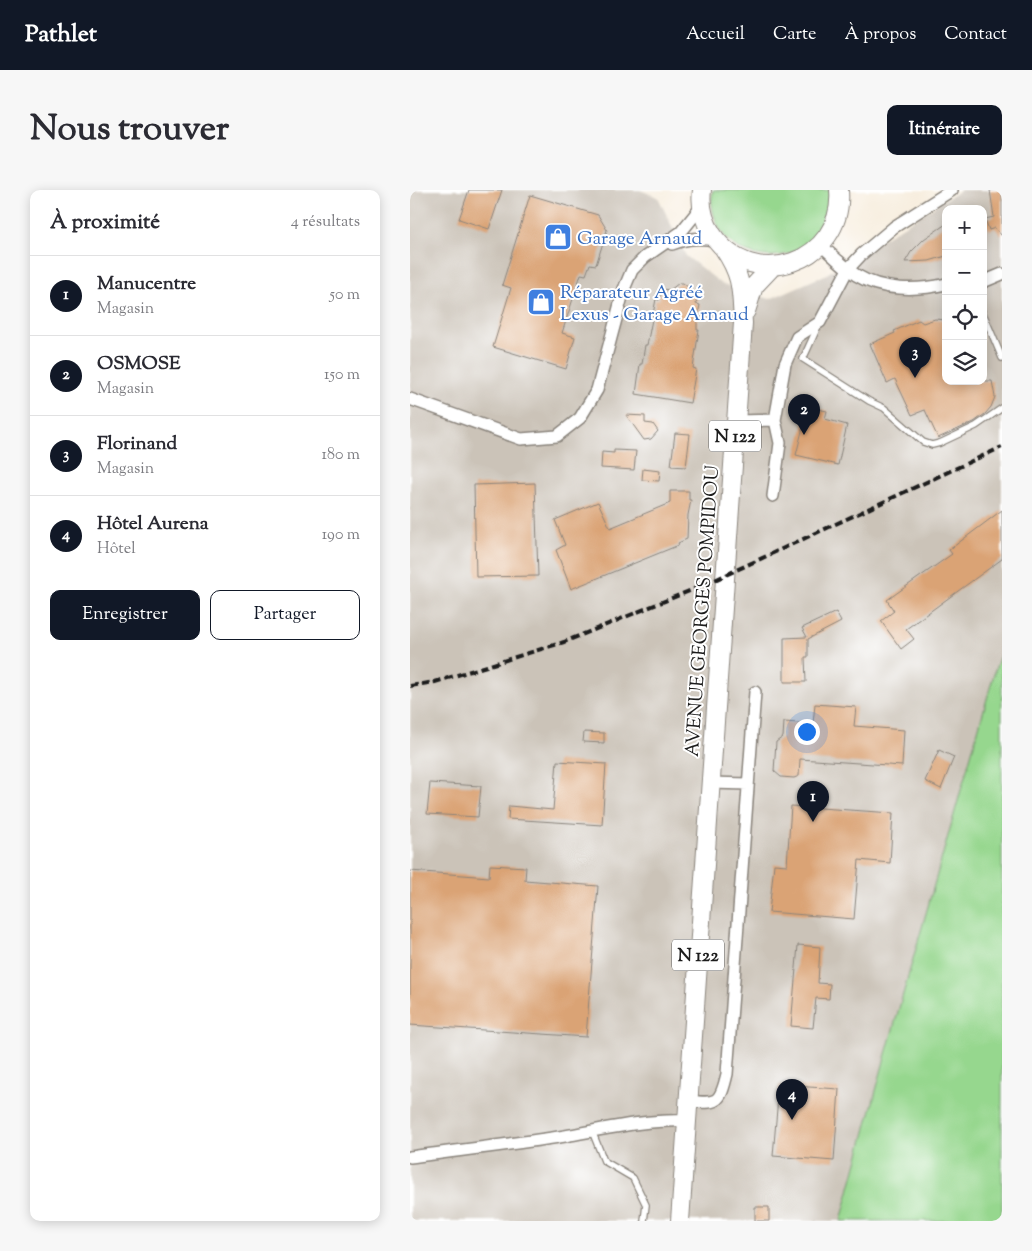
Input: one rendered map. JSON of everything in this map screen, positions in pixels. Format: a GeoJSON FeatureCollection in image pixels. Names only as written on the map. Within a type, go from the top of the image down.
{"type":"FeatureCollection","features":[{"type":"Feature","properties":{"kind":"main road"},"geometry":{"type":"LineString","coordinates":[[721,245],[735,257],[760,266],[791,263],[807,256],[821,244],[830,232],[842,194]]}},
{"type":"Feature","properties":{"kind":"main road","name":"AVENUE GEORGES POMPIDOU"},"geometry":{"type":"LineString","coordinates":[[680,1221],[743,323],[740,278],[732,261],[708,228],[701,195]]}},
{"type":"Feature","properties":{"kind":"main road","name":"AVENUE GEORGES POMPIDOU"},"geometry":{"type":"LineString","coordinates":[[743,323],[754,286],[773,266]]}},
{"type":"Feature","properties":{"kind":"street"},"geometry":{"type":"LineString","coordinates":[[773,496],[780,443],[775,420],[785,364],[798,337],[820,322],[848,269],[862,254],[894,227],[952,190]]}},
{"type":"Feature","properties":{"kind":"street"},"geometry":{"type":"LineString","coordinates":[[410,400],[521,439],[557,436],[580,418],[597,390],[628,278],[638,263],[681,232],[701,195]]}},
{"type":"Feature","properties":{"kind":"street"},"geometry":{"type":"LineString","coordinates":[[652,253],[690,238],[702,238],[721,245]]}},
{"type":"Feature","properties":{"kind":"street"},"geometry":{"type":"LineString","coordinates":[[821,244],[848,269],[879,285],[922,289],[942,285]]}},
{"type":"Feature","properties":{"kind":"street"},"geometry":{"type":"LineString","coordinates":[[987,280],[1002,274]]}},
{"type":"Feature","properties":{"kind":"street"},"geometry":{"type":"LineString","coordinates":[[736,420],[775,420]]}},
{"type":"Feature","properties":{"kind":"street"},"geometry":{"type":"LineString","coordinates":[[688,1101],[710,1103],[718,1099],[723,1092],[727,1074],[755,692]]}},
{"type":"Feature","properties":{"kind":"street","name":"AVENUE GEORGES POMPIDOU"},"geometry":{"type":"LineString","coordinates":[[710,783],[748,784]]}},
{"type":"Feature","properties":{"kind":"street"},"geometry":{"type":"LineString","coordinates":[[410,1157],[626,1126],[674,1120],[687,1121]]}},
{"type":"Feature","properties":{"kind":"lane"},"geometry":{"type":"LineString","coordinates":[[820,322],[803,360],[869,402],[884,408],[923,442],[932,445],[940,443],[976,426],[1002,408]]}},
{"type":"Feature","properties":{"kind":"lane"},"geometry":{"type":"LineString","coordinates":[[987,322],[1002,358]]}},
{"type":"Feature","properties":{"kind":"lane"},"geometry":{"type":"LineString","coordinates":[[592,1132],[604,1160],[632,1178],[646,1205],[644,1221]]}},
{"type":"Feature","properties":{"kind":"shaded area"},"geometry":{"type":"Polygon","coordinates":[[[410,190],[640,190],[658,197],[686,256],[722,284],[770,299],[825,275],[961,190],[1002,190],[1002,650],[884,1061],[841,1221],[410,1221],[410,190]]]}},
{"type":"Feature","properties":{"kind":"green space"},"geometry":{"type":"Polygon","coordinates":[[[713,190],[830,190],[828,216],[817,236],[799,250],[778,256],[756,255],[736,246],[720,230],[712,206],[713,190]]]}},
{"type":"Feature","properties":{"kind":"green space"},"geometry":{"type":"Polygon","coordinates":[[[1002,650],[1002,1221],[841,1221],[884,1061],[1002,650]]]}},
{"type":"Feature","properties":{"kind":"building"},"geometry":{"type":"Polygon","coordinates":[[[469,190],[502,190],[489,229],[459,219],[469,190]]]}},
{"type":"Feature","properties":{"kind":"building"},"geometry":{"type":"Polygon","coordinates":[[[990,190],[1002,190],[1002,236],[995,228],[989,230],[987,219],[994,217],[990,190]]]}},
{"type":"Feature","properties":{"kind":"building"},"geometry":{"type":"Polygon","coordinates":[[[530,195],[598,215],[607,230],[596,265],[590,264],[586,275],[581,274],[562,333],[575,337],[566,369],[493,347],[511,288],[502,285],[530,195]]]}},
{"type":"Feature","properties":{"kind":"building"},"geometry":{"type":"Polygon","coordinates":[[[942,227],[942,257],[929,261],[905,262],[911,252],[924,239],[942,227]]]}},
{"type":"Feature","properties":{"kind":"building"},"geometry":{"type":"Polygon","coordinates":[[[679,283],[683,283],[689,288],[691,294],[698,295],[696,304],[700,305],[697,319],[697,330],[699,330],[693,368],[696,369],[690,403],[636,394],[640,364],[642,364],[645,345],[647,345],[656,299],[659,300],[661,289],[670,290],[679,283]]]}},
{"type":"Feature","properties":{"kind":"building"},"geometry":{"type":"Polygon","coordinates":[[[935,319],[942,320],[942,385],[987,385],[987,381],[992,381],[995,397],[991,407],[974,422],[938,438],[925,410],[912,415],[895,379],[887,383],[870,344],[919,320],[923,323],[935,319]]]}},
{"type":"Feature","properties":{"kind":"building"},"geometry":{"type":"Polygon","coordinates":[[[808,407],[827,411],[825,419],[847,425],[838,465],[796,455],[808,407]]]}},
{"type":"Feature","properties":{"kind":"building"},"geometry":{"type":"Polygon","coordinates":[[[626,415],[645,416],[645,423],[653,424],[658,431],[651,439],[644,440],[626,415]]]}},
{"type":"Feature","properties":{"kind":"building"},"geometry":{"type":"Polygon","coordinates":[[[675,433],[690,434],[686,467],[671,466],[675,433]]]}},
{"type":"Feature","properties":{"kind":"building"},"geometry":{"type":"Polygon","coordinates":[[[614,450],[636,451],[634,470],[601,468],[602,452],[614,453],[614,450]]]}},
{"type":"Feature","properties":{"kind":"building"},"geometry":{"type":"Polygon","coordinates":[[[643,469],[660,471],[659,481],[642,480],[643,469]]]}},
{"type":"Feature","properties":{"kind":"building"},"geometry":{"type":"Polygon","coordinates":[[[535,483],[538,576],[476,577],[474,485],[535,483]]]}},
{"type":"Feature","properties":{"kind":"building"},"geometry":{"type":"Polygon","coordinates":[[[670,491],[689,491],[689,500],[691,500],[687,539],[678,543],[679,545],[571,589],[556,550],[565,545],[555,520],[598,502],[610,528],[670,503],[670,491]]]}},
{"type":"Feature","properties":{"kind":"building"},"geometry":{"type":"Polygon","coordinates":[[[1002,510],[1002,559],[906,629],[914,639],[901,649],[881,621],[894,611],[887,600],[952,554],[949,550],[1002,510]]]}},
{"type":"Feature","properties":{"kind":"building"},"geometry":{"type":"Polygon","coordinates":[[[836,612],[841,622],[808,639],[808,657],[805,657],[806,682],[784,682],[784,638],[807,637],[802,628],[836,612]]]}},
{"type":"Feature","properties":{"kind":"building"},"geometry":{"type":"Polygon","coordinates":[[[815,704],[856,707],[854,726],[904,730],[902,766],[800,759],[799,776],[794,778],[781,777],[774,771],[776,742],[783,737],[784,722],[813,724],[815,704]]]}},
{"type":"Feature","properties":{"kind":"building"},"geometry":{"type":"Polygon","coordinates":[[[584,732],[604,733],[604,743],[583,742],[584,732]]]}},
{"type":"Feature","properties":{"kind":"building"},"geometry":{"type":"Polygon","coordinates":[[[939,750],[954,757],[941,789],[925,781],[939,750]]]}},
{"type":"Feature","properties":{"kind":"building"},"geometry":{"type":"Polygon","coordinates":[[[557,761],[606,764],[602,825],[508,819],[509,806],[553,810],[557,761]]]}},
{"type":"Feature","properties":{"kind":"building"},"geometry":{"type":"Polygon","coordinates":[[[430,783],[481,786],[478,817],[427,814],[430,783]]]}},
{"type":"Feature","properties":{"kind":"building"},"geometry":{"type":"Polygon","coordinates":[[[791,806],[893,813],[890,863],[859,860],[854,919],[769,912],[774,864],[787,865],[791,806]]]}},
{"type":"Feature","properties":{"kind":"building"},"geometry":{"type":"Polygon","coordinates":[[[490,865],[526,867],[525,880],[598,886],[586,1037],[410,1025],[410,871],[489,877],[490,865]]]}},
{"type":"Feature","properties":{"kind":"building"},"geometry":{"type":"Polygon","coordinates":[[[798,945],[820,947],[818,983],[830,984],[829,999],[816,998],[813,1028],[791,1026],[798,945]]]}},
{"type":"Feature","properties":{"kind":"building"},"geometry":{"type":"Polygon","coordinates":[[[779,1085],[839,1089],[834,1161],[773,1156],[779,1085]]]}},
{"type":"Feature","properties":{"kind":"building"},"geometry":{"type":"Polygon","coordinates":[[[755,1207],[769,1207],[769,1221],[755,1221],[755,1207]]]}},
{"type":"Feature","properties":{"kind":"railway"},"geometry":{"type":"LineString","coordinates":[[410,686],[435,682],[564,642],[704,585],[1002,447]]}},
{"type":"Feature","properties":{"kind":"place","name":"Garage Arnaud"},"geometry":{"type":"Point","coordinates":[558,237]}},
{"type":"Feature","properties":{"kind":"place","name":"Réparateur Agréé Lexus - Garage Arnaud"},"geometry":{"type":"Point","coordinates":[541,302]}},
{"type":"Feature","properties":{"kind":"place","name":"Florinand"},"geometry":{"type":"Point","coordinates":[915,378]}},
{"type":"Feature","properties":{"kind":"place","name":"OSMOSE"},"geometry":{"type":"Point","coordinates":[804,435]}},
{"type":"Feature","properties":{"kind":"place","name":"Manucentre"},"geometry":{"type":"Point","coordinates":[813,822]}},
{"type":"Feature","properties":{"kind":"place","name":"Hôtel Aurena"},"geometry":{"type":"Point","coordinates":[792,1120]}}]}
